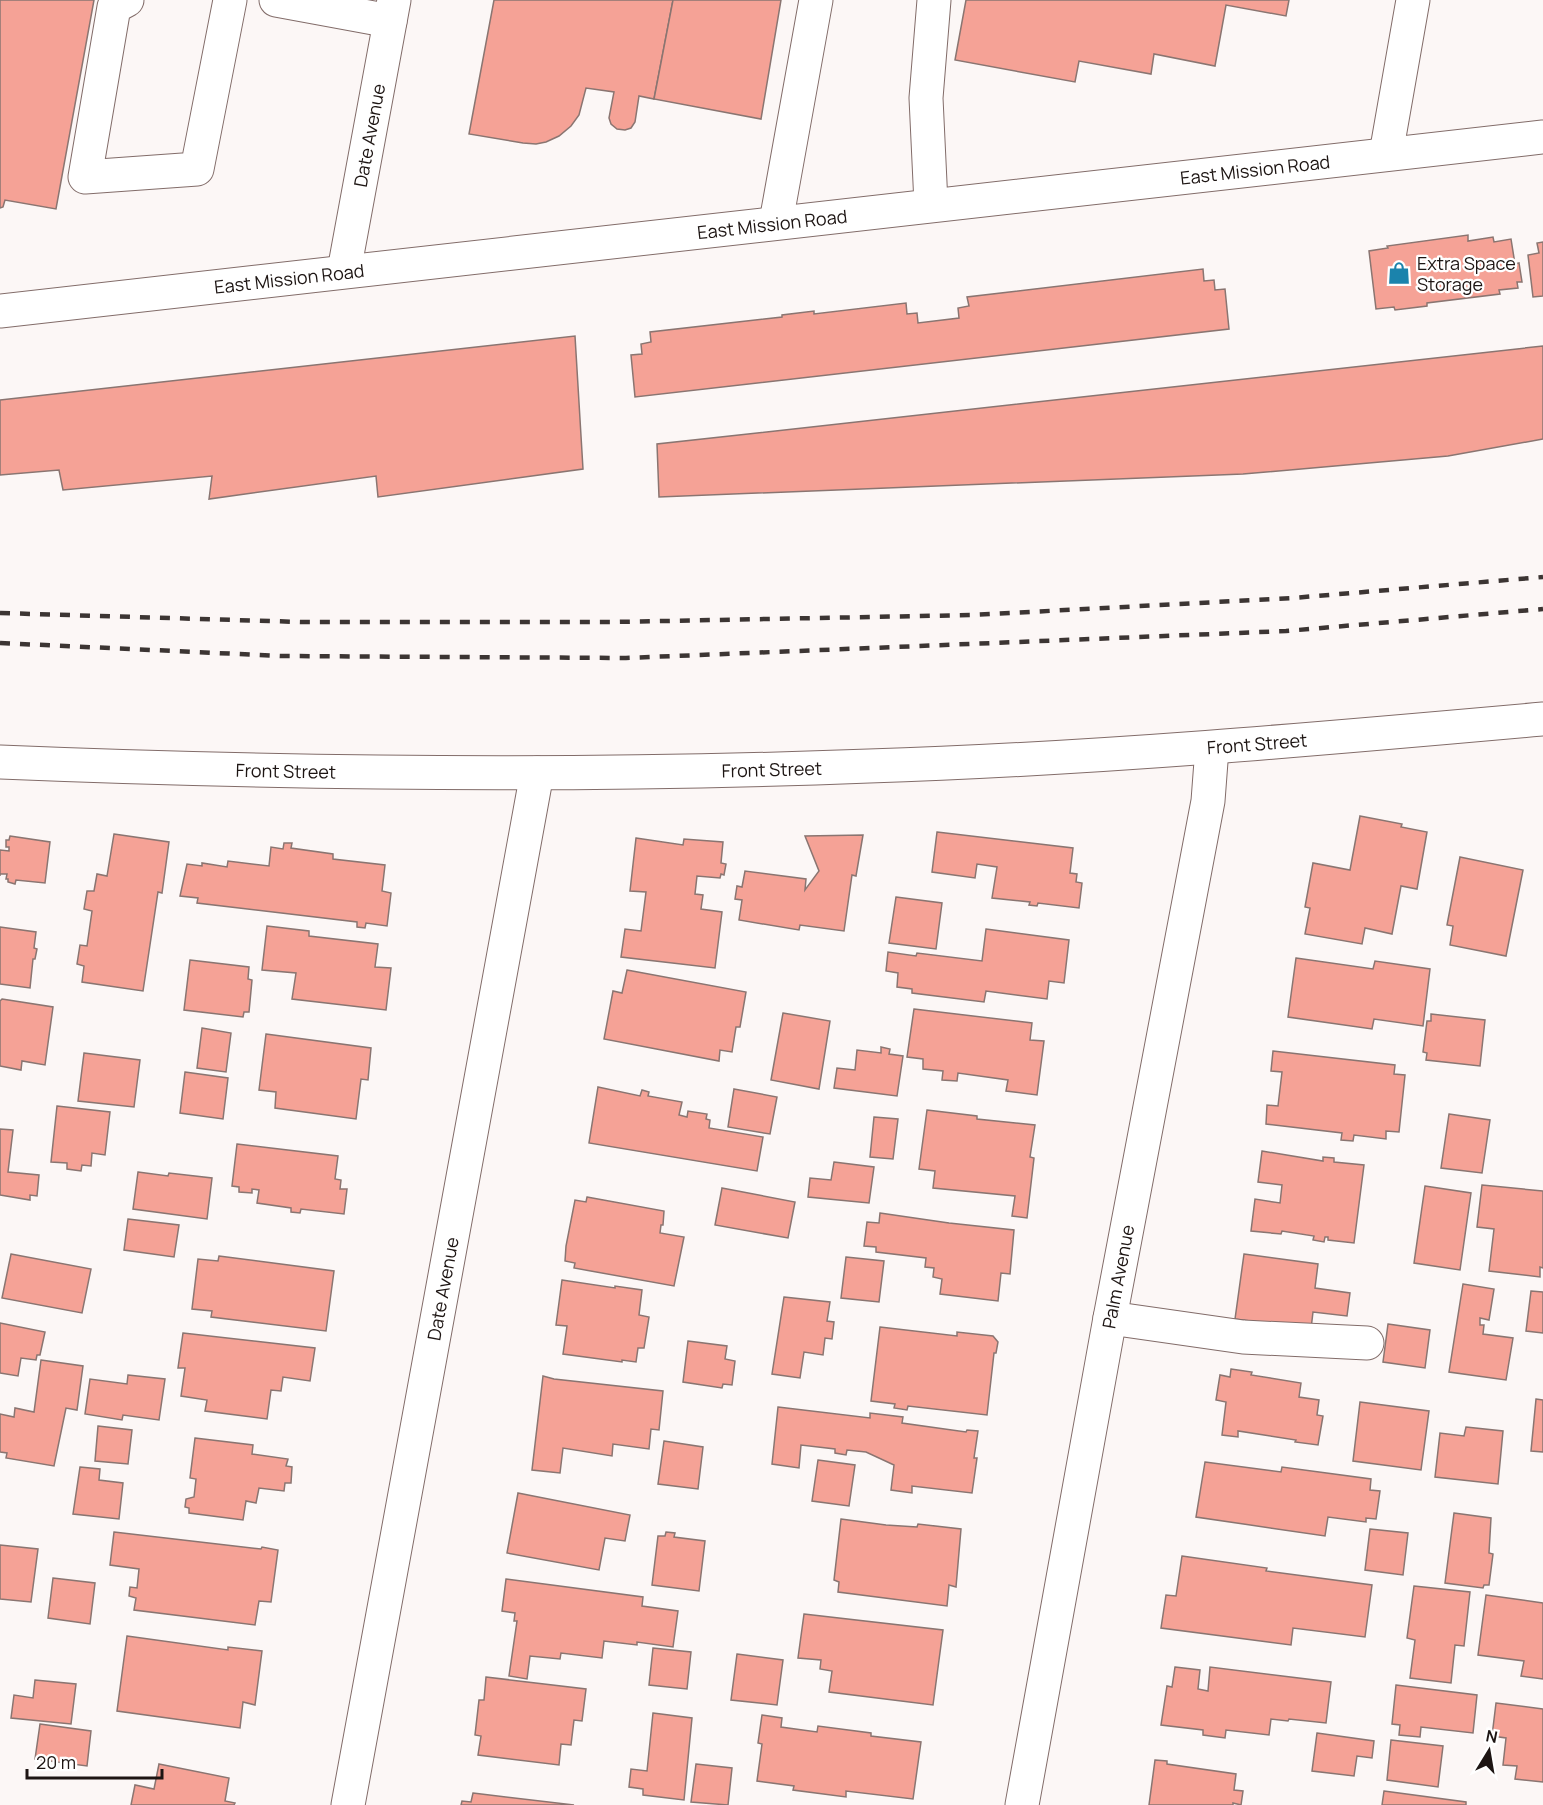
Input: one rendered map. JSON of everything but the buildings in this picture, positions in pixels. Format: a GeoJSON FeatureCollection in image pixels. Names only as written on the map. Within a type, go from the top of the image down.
{"type":"FeatureCollection","features":[{"type":"Feature","properties":{"kind":"street"},"geometry":{"type":"LineString","coordinates":[[127,0],[114,7],[85,177],[197,169],[230,0]]}},
{"type":"Feature","properties":{"kind":"street"},"geometry":{"type":"LineString","coordinates":[[276,0],[392,11]]}},
{"type":"Feature","properties":{"kind":"street"},"geometry":{"type":"LineString","coordinates":[[776,222],[816,0]]}},
{"type":"Feature","properties":{"kind":"street"},"geometry":{"type":"LineString","coordinates":[[931,204],[926,98],[934,0]]}},
{"type":"Feature","properties":{"kind":"street"},"geometry":{"type":"LineString","coordinates":[[1386,154],[1413,0]]}},
{"type":"Feature","properties":{"kind":"street","name":"Date Avenue"},"geometry":{"type":"LineString","coordinates":[[345,271],[392,11]]}},
{"type":"Feature","properties":{"kind":"street","name":"East Mission Road"},"geometry":{"type":"LineString","coordinates":[[0,311],[1543,136]]}},
{"type":"Feature","properties":{"kind":"street","name":"Front Street"},"geometry":{"type":"LineString","coordinates":[[0,762],[156,769],[537,773],[870,766],[1212,748],[1543,720]]}},
{"type":"Feature","properties":{"kind":"street","name":"Palm Avenue"},"geometry":{"type":"LineString","coordinates":[[1022,1805],[1110,1318],[1208,801],[1212,748]]}},
{"type":"Feature","properties":{"kind":"street","name":"Date Avenue"},"geometry":{"type":"LineString","coordinates":[[348,1805],[537,773]]}},
{"type":"Feature","properties":{"kind":"street"},"geometry":{"type":"LineString","coordinates":[[1110,1318],[1243,1337],[1367,1343]]}},
{"type":"Feature","properties":{"kind":"railway"},"geometry":{"type":"LineString","coordinates":[[0,613],[302,622],[613,622],[972,615],[1292,598],[1543,577]]}},
{"type":"Feature","properties":{"kind":"railway"},"geometry":{"type":"LineString","coordinates":[[0,643],[282,656],[626,658],[1286,631],[1543,609]]}},
{"type":"Feature","properties":{"kind":"place","name":"Extra Space Storage"},"geometry":{"type":"Point","coordinates":[1399,273]}}]}
